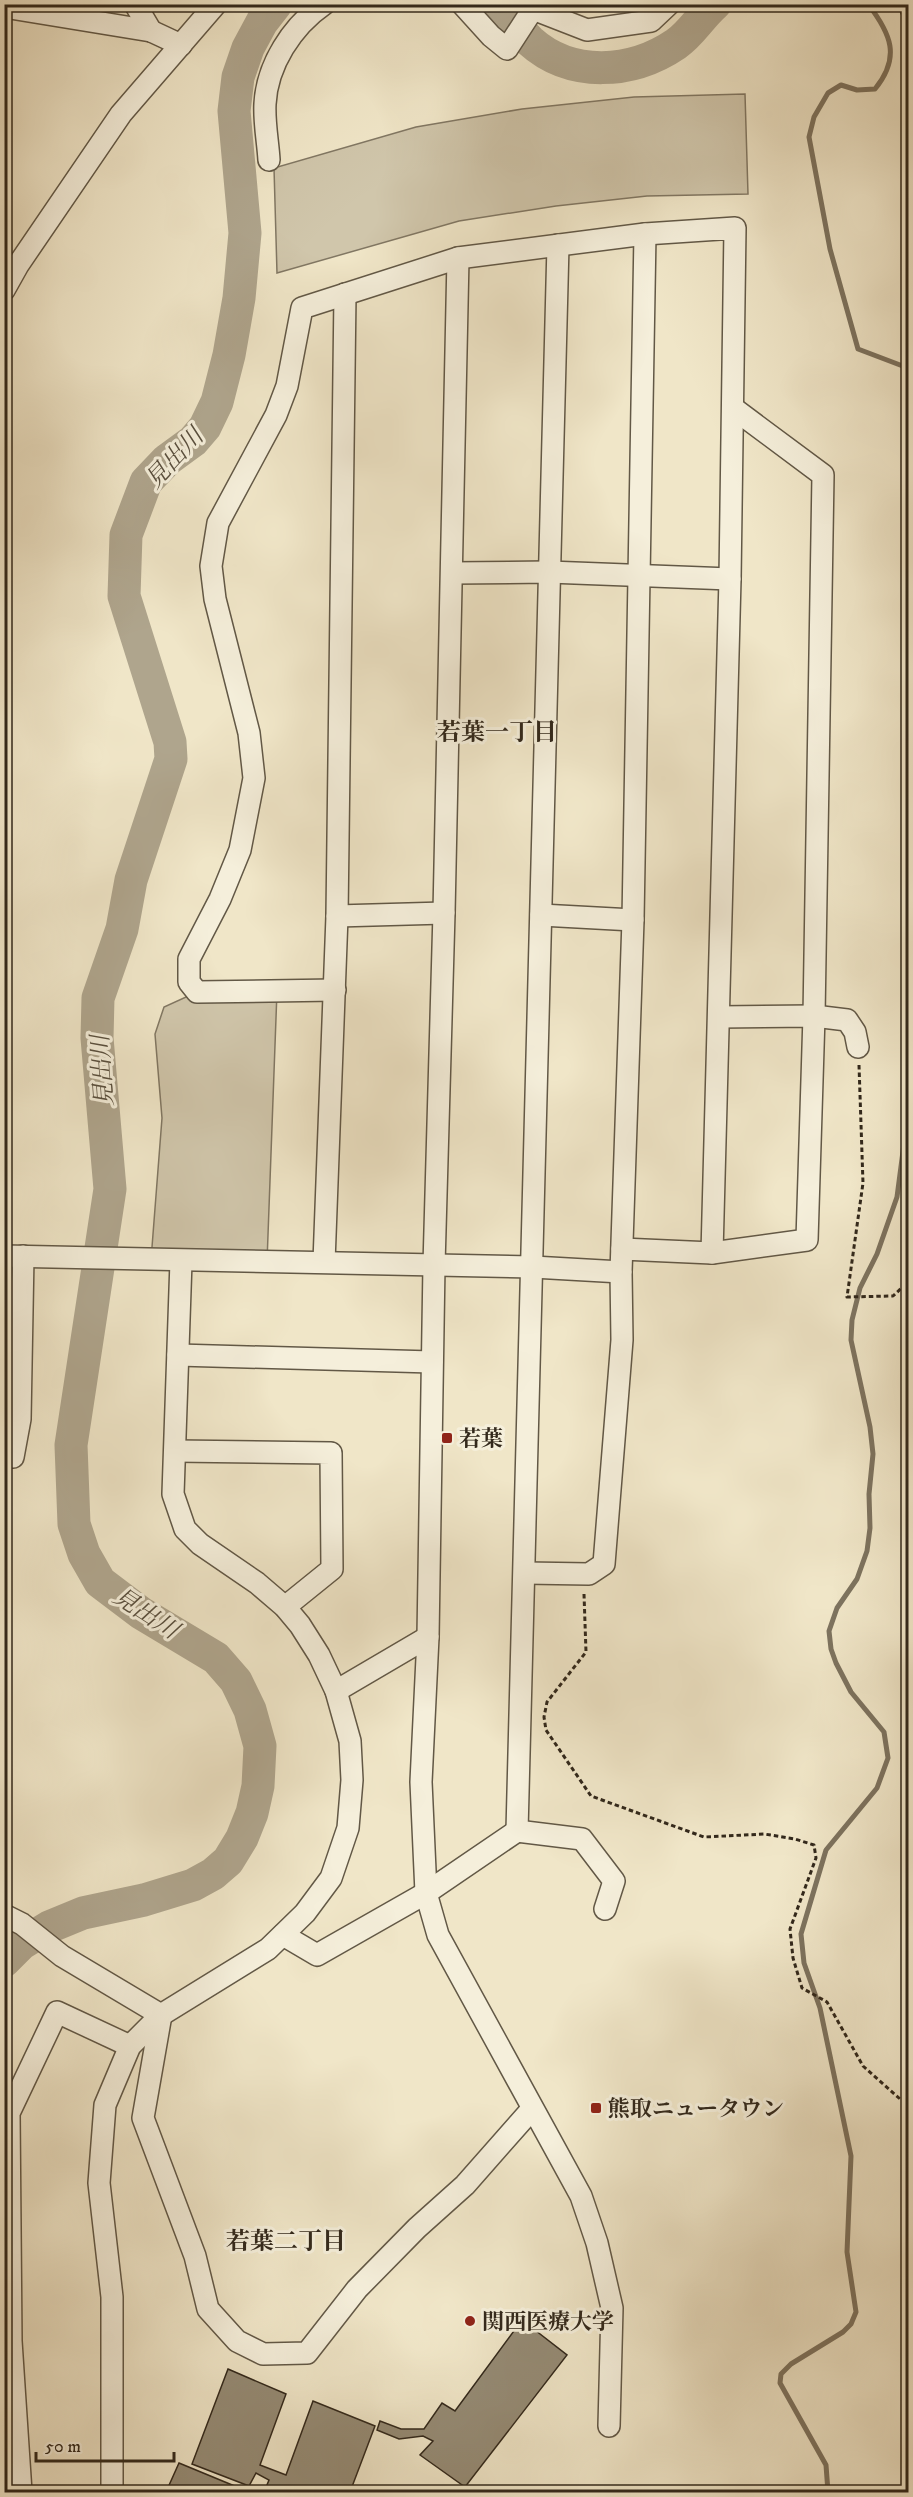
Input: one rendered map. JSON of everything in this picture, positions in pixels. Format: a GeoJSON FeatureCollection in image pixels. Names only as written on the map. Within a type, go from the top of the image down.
{"type":"FeatureCollection","features":[{"type":"Feature","properties":{"kind":"street"},"geometry":{"type":"LineString","coordinates":[[135,4],[151,31]]}},
{"type":"Feature","properties":{"kind":"street"},"geometry":{"type":"LineString","coordinates":[[4,290],[121,114],[216,4]]}},
{"type":"Feature","properties":{"kind":"street"},"geometry":{"type":"LineString","coordinates":[[269,160],[265,104],[271,73],[300,22],[324,4]]}},
{"type":"Feature","properties":{"kind":"street"},"geometry":{"type":"LineString","coordinates":[[462,4],[491,36],[507,49],[533,7],[587,30],[651,21],[669,4]]}},
{"type":"Feature","properties":{"kind":"street"},"geometry":{"type":"LineString","coordinates":[[4,7],[151,31],[181,45]]}},
{"type":"Feature","properties":{"kind":"street"},"geometry":{"type":"LineString","coordinates":[[335,990],[197,992],[189,982],[189,959],[220,899],[240,850],[254,778],[249,733],[214,599],[211,566],[218,523],[276,415],[283,395],[302,308],[458,258],[645,234],[735,228],[730,579],[712,1253]]}},
{"type":"Feature","properties":{"kind":"street"},"geometry":{"type":"LineString","coordinates":[[525,1573],[589,1574],[604,1564],[622,1340],[621,1272],[633,920],[645,234]]}},
{"type":"Feature","properties":{"kind":"street"},"geometry":{"type":"LineString","coordinates":[[517,1831],[558,245]]}},
{"type":"Feature","properties":{"kind":"street"},"geometry":{"type":"LineString","coordinates":[[458,258],[434,1265],[428,1637],[421,1782],[426,1893],[438,1935],[581,2196],[597,2242],[612,2308],[609,2426]]}},
{"type":"Feature","properties":{"kind":"street"},"geometry":{"type":"LineString","coordinates":[[324,1262],[337,916],[345,294]]}},
{"type":"Feature","properties":{"kind":"street"},"geometry":{"type":"LineString","coordinates":[[622,1249],[712,1253],[807,1240],[814,1016],[823,475],[733,408]]}},
{"type":"Feature","properties":{"kind":"street"},"geometry":{"type":"LineString","coordinates":[[452,573],[549,572],[730,579]]}},
{"type":"Feature","properties":{"kind":"street"},"geometry":{"type":"LineString","coordinates":[[337,916],[444,913]]}},
{"type":"Feature","properties":{"kind":"street"},"geometry":{"type":"LineString","coordinates":[[541,915],[633,920]]}},
{"type":"Feature","properties":{"kind":"street"},"geometry":{"type":"LineString","coordinates":[[719,1017],[814,1016],[847,1020],[855,1032],[858,1047]]}},
{"type":"Feature","properties":{"kind":"street"},"geometry":{"type":"LineString","coordinates":[[13,1457],[20,1419],[13,1352],[14,1256],[533,1267],[621,1272]]}},
{"type":"Feature","properties":{"kind":"street"},"geometry":{"type":"LineString","coordinates":[[112,2493],[112,2297],[99,2183],[105,2105],[130,2046],[162,2015],[259,1955],[305,1913],[331,1878],[348,1828],[352,1780],[350,1741],[336,1690],[320,1655],[285,1607],[257,1582],[200,1544],[185,1529],[173,1494],[181,1261]]}},
{"type":"Feature","properties":{"kind":"street"},"geometry":{"type":"LineString","coordinates":[[178,1354],[432,1362]]}},
{"type":"Feature","properties":{"kind":"street"},"geometry":{"type":"LineString","coordinates":[[175,1451],[331,1453],[332,1569],[285,1607]]}},
{"type":"Feature","properties":{"kind":"street"},"geometry":{"type":"LineString","coordinates":[[336,1690],[428,1637]]}},
{"type":"Feature","properties":{"kind":"street"},"geometry":{"type":"LineString","coordinates":[[283,1935],[317,1955],[426,1893],[517,1831],[582,1839],[614,1881],[605,1909]]}},
{"type":"Feature","properties":{"kind":"street"},"geometry":{"type":"LineString","coordinates":[[13,1920],[62,1956],[162,2015]]}},
{"type":"Feature","properties":{"kind":"street"},"geometry":{"type":"LineString","coordinates":[[21,2493],[11,2342],[9,2113],[57,2012],[130,2046]]}},
{"type":"Feature","properties":{"kind":"street"},"geometry":{"type":"LineString","coordinates":[[162,2015],[143,2118],[195,2256],[208,2308],[237,2341],[263,2354],[307,2353],[357,2289],[417,2228],[465,2185],[532,2109]]}},
{"type":"Feature","properties":{"kind":"path"},"geometry":{"type":"LineString","coordinates":[[898,4],[909,28]]}},
{"type":"Feature","properties":{"kind":"path"},"geometry":{"type":"LineString","coordinates":[[858,1047],[863,1183],[847,1297],[894,1296],[909,1282]]}},
{"type":"Feature","properties":{"kind":"path"},"geometry":{"type":"LineString","coordinates":[[584,1574],[586,1652],[547,1702],[544,1717],[546,1730],[591,1796],[704,1837],[764,1834],[814,1845],[816,1858],[790,1929],[793,1958],[802,1988],[827,2002],[863,2066],[909,2106]]}},
{"type":"Feature","properties":{"kind":"shaded area"},"geometry":{"type":"Polygon","coordinates":[[[745,94],[748,194],[647,196],[556,206],[459,221],[277,273],[274,168],[416,127],[522,109],[634,97],[745,94]]]}},
{"type":"Feature","properties":{"kind":"shaded area"},"geometry":{"type":"Polygon","coordinates":[[[277,991],[267,1262],[151,1260],[162,1118],[155,1034],[164,1007],[197,992],[277,991]]]}},
{"type":"Feature","properties":{"kind":"building"},"geometry":{"type":"Polygon","coordinates":[[[522,2320],[567,2355],[465,2487],[420,2455],[433,2441],[423,2436],[399,2439],[377,2430],[380,2421],[401,2429],[424,2429],[442,2403],[455,2411],[522,2320]]]}},
{"type":"Feature","properties":{"kind":"building"},"geometry":{"type":"Polygon","coordinates":[[[228,2369],[286,2394],[260,2465],[286,2475],[313,2401],[375,2426],[350,2492],[264,2492],[269,2480],[256,2473],[249,2486],[192,2464],[228,2369]]]}},
{"type":"Feature","properties":{"kind":"building"},"geometry":{"type":"Polygon","coordinates":[[[179,2463],[237,2487],[235,2492],[166,2492],[179,2463]]]}},
{"type":"Feature","properties":{"kind":"waterway","name":"見出川"},"geometry":{"type":"LineString","coordinates":[[4,1961],[21,1944],[49,1927],[83,1913],[144,1900],[193,1885],[213,1874],[228,1861],[242,1838],[252,1813],[258,1786],[260,1746],[250,1710],[236,1681],[216,1658],[141,1613],[100,1582],[84,1554],[74,1524],[71,1445],[110,1189],[97,1038],[98,998],[122,929],[131,880],[171,759],[170,742],[124,596],[126,535],[146,482],[167,460],[193,441],[205,427],[217,402],[229,355],[239,298],[245,233],[234,111],[238,77],[248,48],[262,22],[276,4]]}},
{"type":"Feature","properties":{"kind":"waterway","name":"見出川"},"geometry":{"type":"LineString","coordinates":[[500,4],[526,37],[546,53],[564,61],[602,68],[621,66],[659,54],[681,40],[715,4]]}},
{"type":"Feature","properties":{"kind":"waterway"},"geometry":{"type":"LineString","coordinates":[[868,4],[887,36],[890,46],[888,66],[875,89],[857,90],[841,85],[828,93],[814,117],[809,137],[830,249],[858,349],[908,368]]}},
{"type":"Feature","properties":{"kind":"waterway"},"geometry":{"type":"LineString","coordinates":[[828,2492],[826,2465],[780,2383],[781,2374],[791,2364],[843,2332],[851,2324],[856,2312],[847,2252],[851,2156],[820,2008],[804,1963],[801,1934],[826,1850],[877,1788],[888,1758],[884,1732],[851,1692],[836,1663],[831,1649],[829,1631],[837,1608],[857,1579],[867,1551],[870,1528],[869,1494],[873,1454],[870,1427],[851,1340],[852,1320],[860,1288],[877,1254],[897,1197],[905,1136],[904,1033],[908,925]]}},
{"type":"Feature","properties":{"kind":"place","name":"若葉"},"geometry":{"type":"Point","coordinates":[447,1438]}},
{"type":"Feature","properties":{"kind":"place","name":"熊取ニュータウン"},"geometry":{"type":"Point","coordinates":[596,2108]}},
{"type":"Feature","properties":{"kind":"place","name":"関西医療大学"},"geometry":{"type":"Point","coordinates":[470,2321]}},
{"type":"Feature","properties":{"kind":"district","name":"若葉一丁目"},"geometry":{"type":"Point","coordinates":[497,732]}},
{"type":"Feature","properties":{"kind":"district","name":"若葉二丁目"},"geometry":{"type":"Point","coordinates":[286,2241]}}]}
